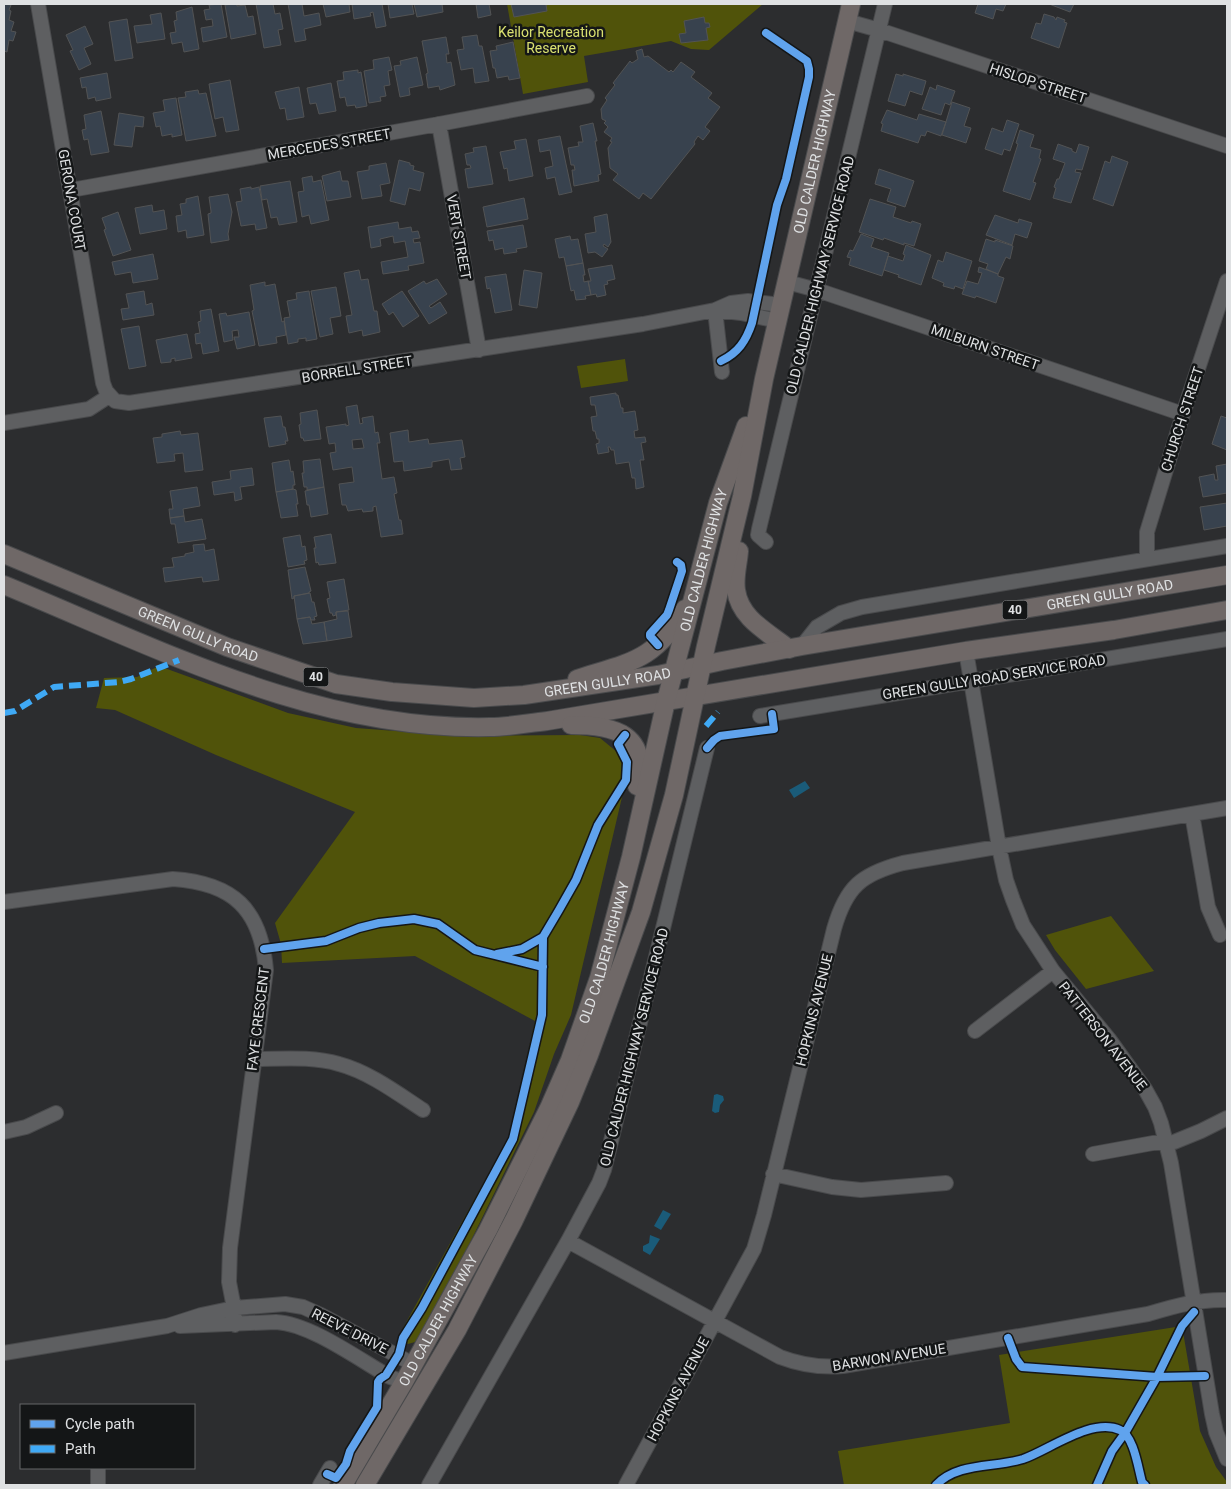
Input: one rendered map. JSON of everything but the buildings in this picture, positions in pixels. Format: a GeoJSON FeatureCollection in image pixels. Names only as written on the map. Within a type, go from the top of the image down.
{"type":"FeatureCollection","features":[{"type":"Feature","properties":{"kind":"main road","name":"OLD CALDER HIGHWAY"},"geometry":{"type":"LineString","coordinates":[[365,1485],[457,1330],[514,1220],[570,1102],[625,960],[656,862],[674,795],[742,496],[764,379],[849,12]]}},
{"type":"Feature","properties":{"kind":"main road","name":"OLD CALDER HIGHWAY"},"geometry":{"type":"LineString","coordinates":[[343,1485],[404,1382],[488,1230],[549,1108],[570,1060],[599,978],[631,857],[666,701],[718,503],[764,379]]}},
{"type":"Feature","properties":{"kind":"main road"},"geometry":{"type":"LineString","coordinates":[[742,496],[736,580],[739,600],[744,612],[754,622],[795,648]]}},
{"type":"Feature","properties":{"kind":"main road","name":"GREEN GULLY ROAD"},"geometry":{"type":"LineString","coordinates":[[4,554],[227,647],[336,684],[392,692],[492,698],[524,695],[674,672],[795,648],[1227,574]]}},
{"type":"Feature","properties":{"kind":"main road","name":"GREEN GULLY ROAD"},"geometry":{"type":"LineString","coordinates":[[4,585],[179,660],[306,704],[348,714],[448,726],[492,727],[547,721],[966,651],[1114,630],[1227,610]]}},
{"type":"Feature","properties":{"kind":"main road"},"geometry":{"type":"LineString","coordinates":[[524,695],[629,663],[644,656],[672,629],[695,592]]}},
{"type":"Feature","properties":{"kind":"main road"},"geometry":{"type":"LineString","coordinates":[[517,724],[580,725],[610,728],[630,740],[639,756],[639,777],[620,861],[599,978]]}},
{"type":"Feature","properties":{"kind":"main road"},"geometry":{"type":"LineString","coordinates":[[414,1364],[424,1386]]}},
{"type":"Feature","properties":{"kind":"main road"},"geometry":{"type":"LineString","coordinates":[[404,1382],[424,1386]]}},
{"type":"Feature","properties":{"kind":"street","name":"GERONA COURT"},"geometry":{"type":"LineString","coordinates":[[39,4],[104,383],[109,396]]}},
{"type":"Feature","properties":{"kind":"street","name":"OLD CALDER HIGHWAY SERVICE ROAD"},"geometry":{"type":"LineString","coordinates":[[766,542],[758,535],[759,528],[885,4]]}},
{"type":"Feature","properties":{"kind":"street","name":"HISLOP STREET"},"geometry":{"type":"LineString","coordinates":[[849,12],[879,30],[1227,146]]}},
{"type":"Feature","properties":{"kind":"street","name":"MERCEDES STREET"},"geometry":{"type":"LineString","coordinates":[[71,190],[587,96]]}},
{"type":"Feature","properties":{"kind":"street","name":"VERT STREET"},"geometry":{"type":"LineString","coordinates":[[439,124],[479,350]]}},
{"type":"Feature","properties":{"kind":"street","name":"CHURCH STREET"},"geometry":{"type":"LineString","coordinates":[[1146,559],[1147,532],[1183,414],[1227,281]]}},
{"type":"Feature","properties":{"kind":"street","name":"MILBURN STREET"},"geometry":{"type":"LineString","coordinates":[[787,282],[817,290],[1183,414]]}},
{"type":"Feature","properties":{"kind":"street","name":"BORRELL STREET"},"geometry":{"type":"LineString","coordinates":[[109,396],[122,404],[651,323],[715,310],[780,313]]}},
{"type":"Feature","properties":{"kind":"street"},"geometry":{"type":"LineString","coordinates":[[715,310],[722,372]]}},
{"type":"Feature","properties":{"kind":"street"},"geometry":{"type":"LineString","coordinates":[[4,423],[89,409],[109,396]]}},
{"type":"Feature","properties":{"kind":"street"},"geometry":{"type":"LineString","coordinates":[[795,648],[817,627],[841,614],[862,607],[1227,546]]}},
{"type":"Feature","properties":{"kind":"street","name":"GREEN GULLY ROAD SERVICE ROAD"},"geometry":{"type":"LineString","coordinates":[[760,716],[1227,638]]}},
{"type":"Feature","properties":{"kind":"street","name":"PATTERSON AVENUE"},"geometry":{"type":"LineString","coordinates":[[966,651],[999,847],[1006,880],[1023,925],[1053,971],[1109,1039],[1145,1089],[1155,1107],[1166,1142],[1212,1414],[1216,1432],[1227,1459]]}},
{"type":"Feature","properties":{"kind":"street","name":"OLD CALDER HIGHWAY SERVICE ROAD"},"geometry":{"type":"LineString","coordinates":[[429,1485],[568,1241],[604,1170],[707,748]]}},
{"type":"Feature","properties":{"kind":"street","name":"HOPKINS AVENUE"},"geometry":{"type":"LineString","coordinates":[[626,1485],[754,1248],[760,1232],[834,928],[840,909],[847,896],[864,879],[875,872],[903,864],[1227,808]]}},
{"type":"Feature","properties":{"kind":"street"},"geometry":{"type":"LineString","coordinates":[[1192,814],[1208,906],[1220,934]]}},
{"type":"Feature","properties":{"kind":"street","name":"FAYE CRESCENT"},"geometry":{"type":"LineString","coordinates":[[4,902],[173,879],[194,880],[224,890],[236,899],[257,925],[264,949],[266,970],[230,1248],[229,1282],[235,1324]]}},
{"type":"Feature","properties":{"kind":"street"},"geometry":{"type":"LineString","coordinates":[[975,1031],[1053,971]]}},
{"type":"Feature","properties":{"kind":"street"},"geometry":{"type":"LineString","coordinates":[[254,1059],[302,1059],[339,1064],[378,1082],[423,1110]]}},
{"type":"Feature","properties":{"kind":"street"},"geometry":{"type":"LineString","coordinates":[[4,1132],[26,1127],[56,1113]]}},
{"type":"Feature","properties":{"kind":"street"},"geometry":{"type":"LineString","coordinates":[[1093,1154],[1186,1137],[1227,1118]]}},
{"type":"Feature","properties":{"kind":"street"},"geometry":{"type":"LineString","coordinates":[[774,1174],[832,1187],[861,1190],[946,1183]]}},
{"type":"Feature","properties":{"kind":"street","name":"BARWON AVENUE"},"geometry":{"type":"LineString","coordinates":[[568,1241],[791,1361],[812,1366],[832,1367],[1194,1307],[1206,1300],[1227,1302]]}},
{"type":"Feature","properties":{"kind":"street","name":"REEVE DRIVE"},"geometry":{"type":"LineString","coordinates":[[167,1326],[201,1315],[234,1308],[274,1304],[294,1305],[333,1320],[414,1364]]}},
{"type":"Feature","properties":{"kind":"street","name":"REEVE DRIVE"},"geometry":{"type":"LineString","coordinates":[[4,1353],[167,1326],[287,1322],[309,1330],[390,1377],[404,1382]]}},
{"type":"Feature","properties":{"kind":"street"},"geometry":{"type":"LineString","coordinates":[[320,1485],[330,1468]]}},
{"type":"Feature","properties":{"kind":"street"},"geometry":{"type":"LineString","coordinates":[[98,1469],[98,1485]]}},
{"type":"Feature","properties":{"kind":"green space","name":"Keilor Recreation Reserve"},"geometry":{"type":"Polygon","coordinates":[[[507,4],[763,4],[709,50],[691,49],[671,41],[584,56],[588,82],[523,94],[507,4]]]}},
{"type":"Feature","properties":{"kind":"green space"},"geometry":{"type":"Polygon","coordinates":[[[625,359],[628,381],[581,388],[577,366],[625,359]]]}},
{"type":"Feature","properties":{"kind":"green space"},"geometry":{"type":"Polygon","coordinates":[[[159,666],[288,713],[356,728],[462,736],[580,735],[600,738],[622,756],[626,780],[571,1015],[554,1054],[534,1112],[426,1332],[415,1342],[408,1344],[398,1337],[509,1137],[535,1021],[415,956],[282,963],[281,944],[275,923],[355,812],[216,755],[115,710],[96,708],[104,678],[137,677],[159,666]]]}},
{"type":"Feature","properties":{"kind":"green space"},"geometry":{"type":"Polygon","coordinates":[[[1111,916],[1154,971],[1086,989],[1055,950],[1046,935],[1111,916]]]}},
{"type":"Feature","properties":{"kind":"green space"},"geometry":{"type":"Polygon","coordinates":[[[1182,1326],[1200,1431],[1216,1467],[1227,1482],[1227,1485],[844,1485],[838,1451],[1010,1423],[999,1355],[1182,1326]]]}},
{"type":"Feature","properties":{"kind":"water"},"geometry":{"type":"Polygon","coordinates":[[[805,781],[810,788],[794,798],[789,790],[805,781]]]}},
{"type":"Feature","properties":{"kind":"water"},"geometry":{"type":"Polygon","coordinates":[[[714,1095],[723,1096],[724,1100],[720,1105],[719,1112],[715,1113],[712,1111],[714,1095]]]}},
{"type":"Feature","properties":{"kind":"water"},"geometry":{"type":"Polygon","coordinates":[[[663,1210],[671,1214],[661,1230],[654,1226],[663,1210]]]}},
{"type":"Feature","properties":{"kind":"water"},"geometry":{"type":"Polygon","coordinates":[[[650,1235],[660,1239],[650,1255],[643,1251],[643,1246],[649,1243],[650,1235]]]}},
{"type":"Feature","properties":{"kind":"marked path"},"geometry":{"type":"LineString","coordinates":[[4,713],[15,711],[54,687],[119,682],[179,660]]}},
{"type":"Feature","properties":{"kind":"marked path"},"geometry":{"type":"LineString","coordinates":[[706,726],[718,712]]}},
{"type":"Feature","properties":{"kind":"cycle path"},"geometry":{"type":"LineString","coordinates":[[721,361],[741,346],[752,323],[777,205],[786,179],[809,77],[807,61],[766,33]]}},
{"type":"Feature","properties":{"kind":"cycle path"},"geometry":{"type":"LineString","coordinates":[[658,645],[650,634],[667,615],[669,610],[682,571],[681,565],[677,562]]}},
{"type":"Feature","properties":{"kind":"cycle path"},"geometry":{"type":"LineString","coordinates":[[707,748],[720,736],[774,729],[772,714]]}},
{"type":"Feature","properties":{"kind":"cycle path"},"geometry":{"type":"LineString","coordinates":[[497,954],[522,949],[543,937],[559,910],[576,880],[598,825],[626,780],[627,762],[618,744],[625,735]]}},
{"type":"Feature","properties":{"kind":"cycle path"},"geometry":{"type":"LineString","coordinates":[[264,949],[326,941],[359,928],[379,923],[414,919],[438,924],[475,950],[543,967]]}},
{"type":"Feature","properties":{"kind":"cycle path"},"geometry":{"type":"LineString","coordinates":[[327,1474],[336,1478],[346,1464],[350,1451],[377,1407],[378,1382],[386,1375],[399,1354],[403,1338],[422,1308],[513,1139],[542,1015],[543,937]]}},
{"type":"Feature","properties":{"kind":"cycle path"},"geometry":{"type":"LineString","coordinates":[[1097,1485],[1112,1451],[1125,1433],[1157,1377],[1182,1326],[1194,1312]]}},
{"type":"Feature","properties":{"kind":"cycle path"},"geometry":{"type":"LineString","coordinates":[[1008,1338],[1016,1359],[1022,1367],[1157,1377],[1205,1376]]}},
{"type":"Feature","properties":{"kind":"cycle path"},"geometry":{"type":"LineString","coordinates":[[936,1485],[955,1472],[1023,1459],[1084,1431],[1109,1427],[1120,1430],[1129,1439],[1135,1453],[1142,1482],[1145,1485]]}}]}
